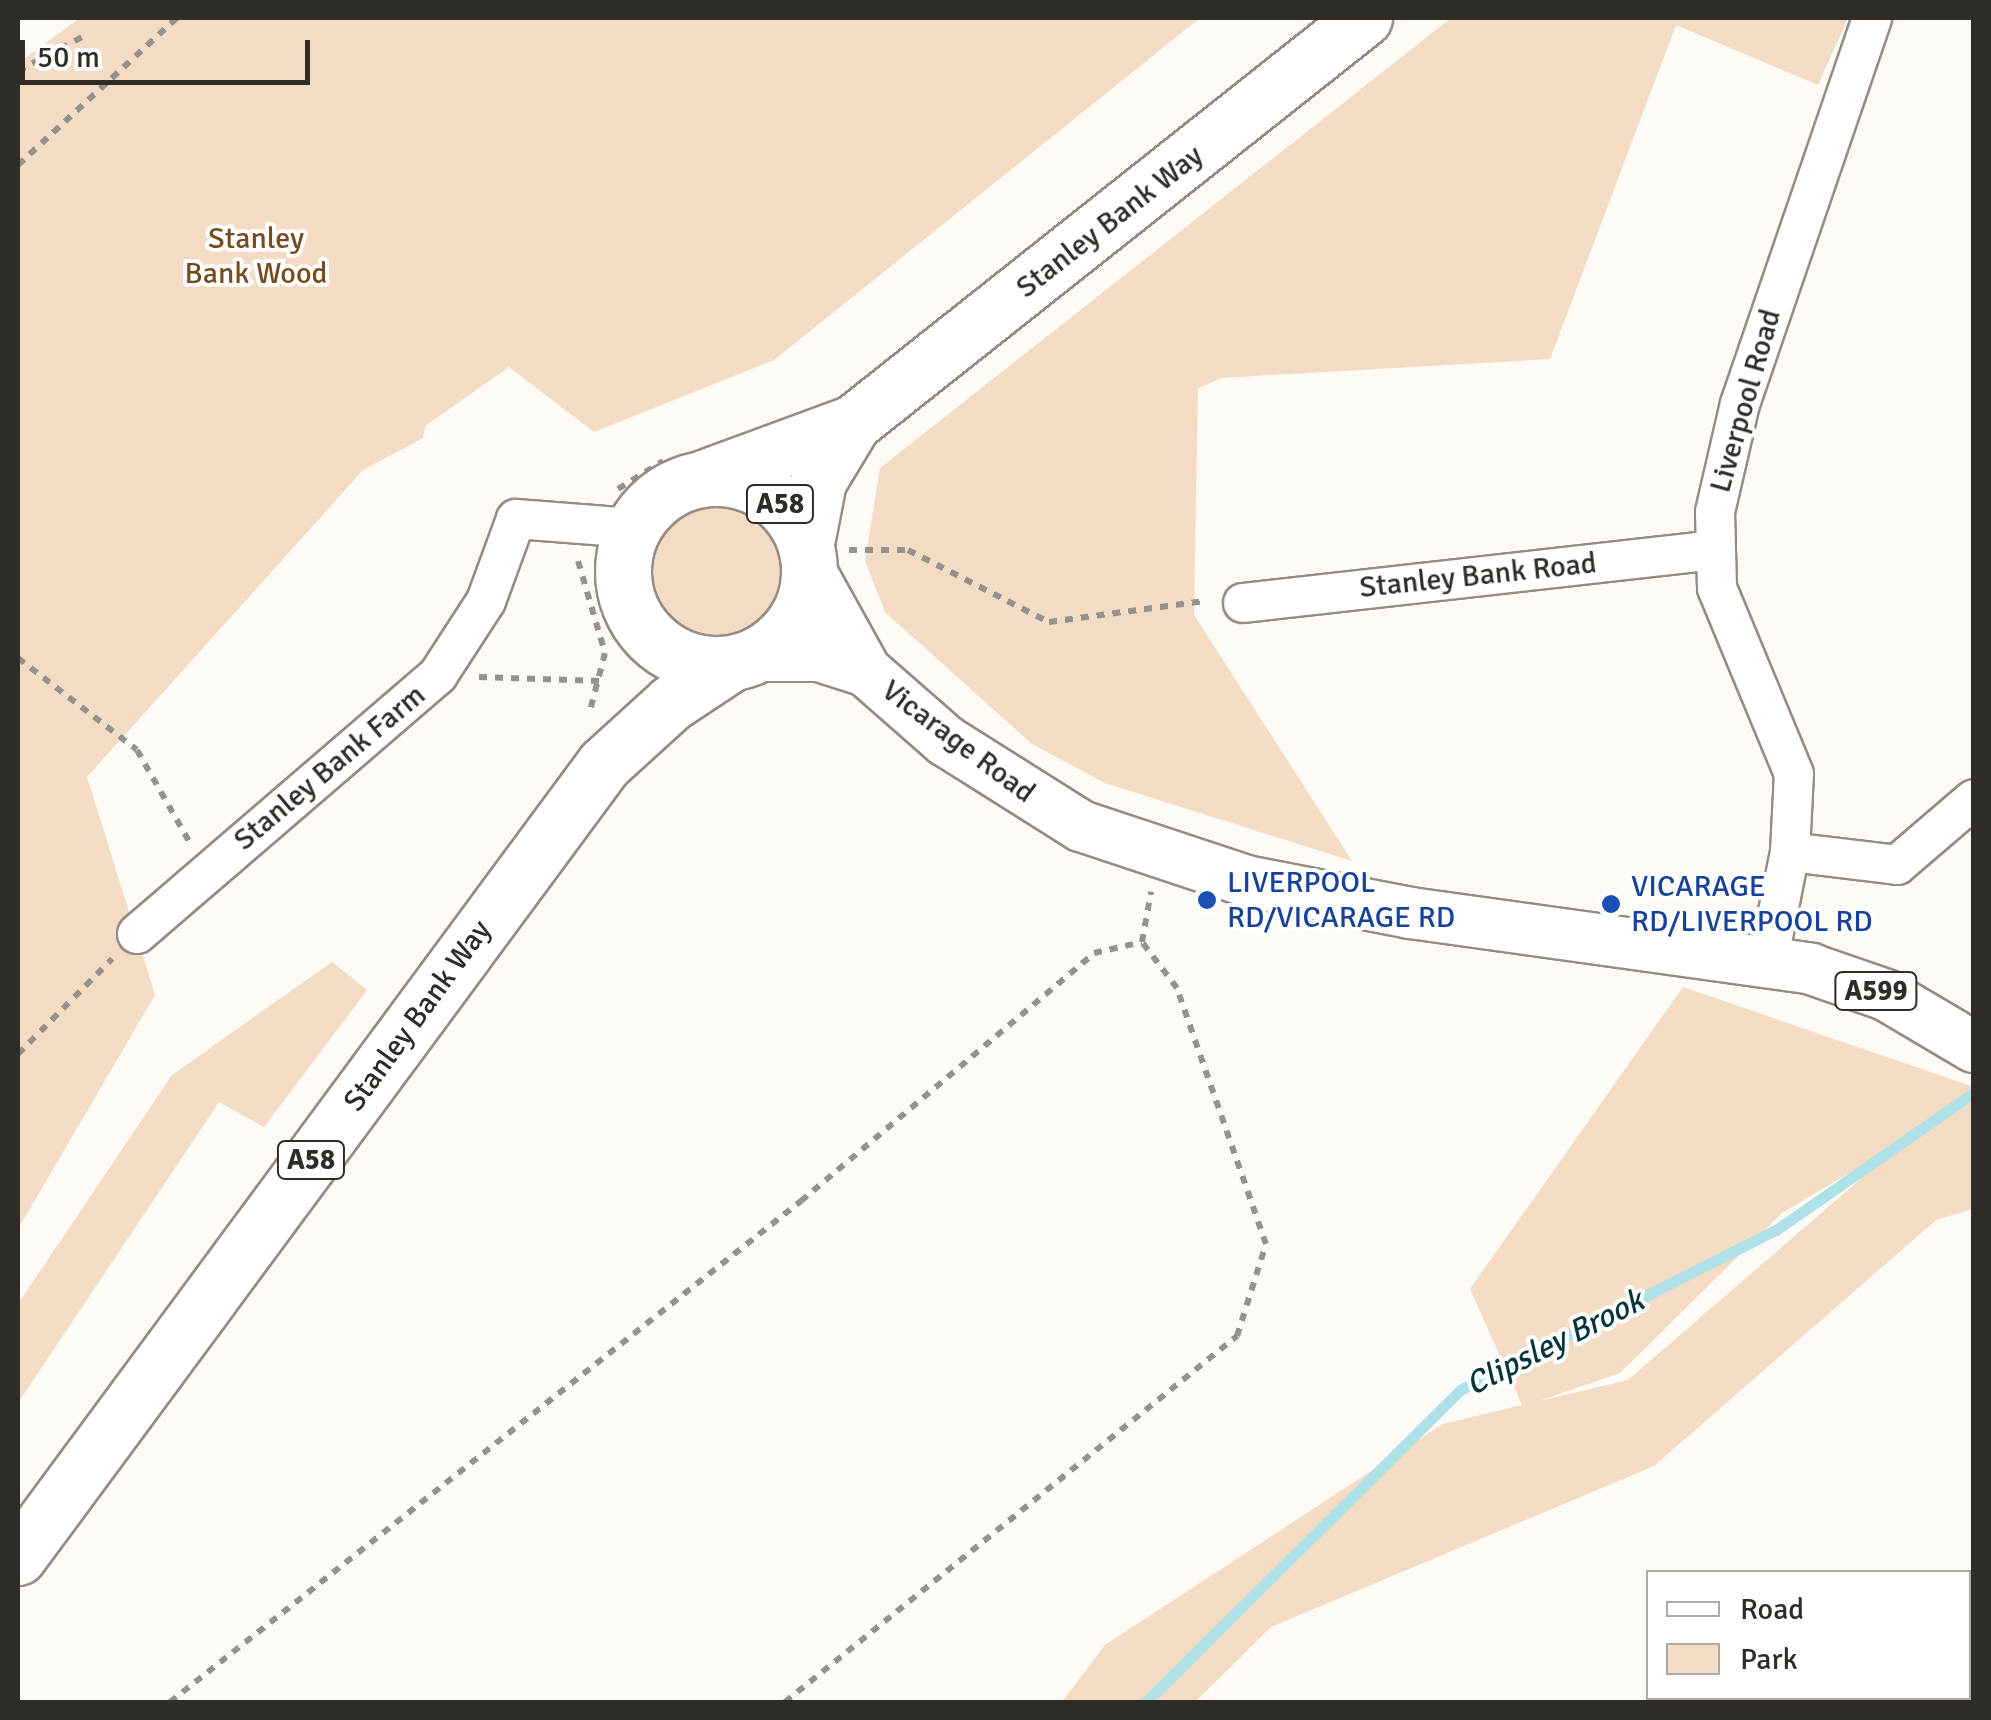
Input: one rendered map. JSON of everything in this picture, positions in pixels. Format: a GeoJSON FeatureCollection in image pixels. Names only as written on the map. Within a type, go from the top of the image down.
{"type":"FeatureCollection","features":[{"type":"Feature","properties":{"kind":"highway","name":"Stanley Bank Way"},"geometry":{"type":"LineString","coordinates":[[698,480],[853,423],[1364,18]]}},
{"type":"Feature","properties":{"kind":"highway","name":"Stanley Bank Way"},"geometry":{"type":"LineString","coordinates":[[818,555],[818,482],[853,423]]}},
{"type":"Feature","properties":{"kind":"highway","name":"A58"},"geometry":{"type":"LineString","coordinates":[[624,586],[633,528],[672,489],[698,480],[753,485],[786,510],[818,555],[796,620],[743,660]]}},
{"type":"Feature","properties":{"kind":"highway","name":"Stanley Bank Way"},"geometry":{"type":"LineString","coordinates":[[604,764],[634,687],[624,586]]}},
{"type":"Feature","properties":{"kind":"highway"},"geometry":{"type":"LineString","coordinates":[[624,586],[652,639],[677,656],[743,660]]}},
{"type":"Feature","properties":{"kind":"highway","name":"Stanley Bank Way"},"geometry":{"type":"LineString","coordinates":[[18,1557],[604,764],[670,703],[743,660]]}},
{"type":"Feature","properties":{"kind":"main road","name":"Vicarage Road"},"geometry":{"type":"LineString","coordinates":[[818,555],[866,671]]}},
{"type":"Feature","properties":{"kind":"main road","name":"Vicarage Road"},"geometry":{"type":"LineString","coordinates":[[743,660],[819,656],[866,671],[1035,803],[1156,856],[1429,916],[1768,962],[1886,995],[1974,1047]]}},
{"type":"Feature","properties":{"kind":"street","name":"Liverpool Road"},"geometry":{"type":"LineString","coordinates":[[1768,962],[1790,852],[1794,774],[1729,626],[1713,550],[1740,404],[1872,18]]}},
{"type":"Feature","properties":{"kind":"street","name":"Stanley Bank Farm"},"geometry":{"type":"LineString","coordinates":[[137,934],[438,676],[486,601],[516,520],[633,528]]}},
{"type":"Feature","properties":{"kind":"street","name":"Stanley Bank Road"},"geometry":{"type":"LineString","coordinates":[[1243,602],[1713,550]]}},
{"type":"Feature","properties":{"kind":"street"},"geometry":{"type":"LineString","coordinates":[[1790,852],[1897,865],[1974,798]]}},
{"type":"Feature","properties":{"kind":"path"},"geometry":{"type":"LineString","coordinates":[[18,165],[177,18]]}},
{"type":"Feature","properties":{"kind":"path"},"geometry":{"type":"LineString","coordinates":[[18,70],[84,36]]}},
{"type":"Feature","properties":{"kind":"path"},"geometry":{"type":"LineString","coordinates":[[818,555],[908,550],[1049,622],[1178,600],[1243,602]]}},
{"type":"Feature","properties":{"kind":"path"},"geometry":{"type":"LineString","coordinates":[[18,658],[136,750],[207,873]]}},
{"type":"Feature","properties":{"kind":"path"},"geometry":{"type":"LineString","coordinates":[[438,676],[602,681]]}},
{"type":"Feature","properties":{"kind":"path"},"geometry":{"type":"LineString","coordinates":[[18,1054],[137,934]]}},
{"type":"Feature","properties":{"kind":"path"},"geometry":{"type":"LineString","coordinates":[[170,1702],[786,1213],[1094,954],[1142,942],[1177,988],[1266,1244],[1237,1336],[785,1702]]}},
{"type":"Feature","properties":{"kind":"green space","name":"Stanley Bank Wood"},"geometry":{"type":"Polygon","coordinates":[[[80,18],[1200,18],[774,360],[594,432],[509,367],[425,426],[423,438],[363,470],[87,777],[155,995],[18,1229],[18,63],[80,18]]]}},
{"type":"Feature","properties":{"kind":"green space"},"geometry":{"type":"Polygon","coordinates":[[[1451,18],[1848,18],[1818,85],[1676,25],[1550,359],[1222,378],[1198,388],[1194,615],[1352,861],[1105,783],[1032,744],[885,612],[865,561],[880,468],[1451,18]]]}},
{"type":"Feature","properties":{"kind":"green space"},"geometry":{"type":"Polygon","coordinates":[[[716,504],[742,509],[764,524],[779,546],[784,572],[779,598],[764,620],[742,635],[716,640],[690,635],[668,620],[653,598],[648,572],[653,546],[668,524],[690,509],[716,504]]]}},
{"type":"Feature","properties":{"kind":"green space"},"geometry":{"type":"Polygon","coordinates":[[[332,962],[367,990],[264,1127],[219,1102],[18,1403],[18,1304],[172,1075],[332,962]]]}},
{"type":"Feature","properties":{"kind":"green space"},"geometry":{"type":"Polygon","coordinates":[[[1683,987],[1971,1086],[1973,1209],[1936,1220],[1654,1466],[1271,1627],[1195,1702],[1062,1702],[1105,1645],[1443,1424],[1522,1405],[1470,1289],[1683,987]],[[1908,1138],[1782,1213],[1620,1373],[1539,1401],[1628,1380],[1908,1138]]]}},
{"type":"Feature","properties":{"kind":"waterway","name":"Clipsley Brook"},"geometry":{"type":"LineString","coordinates":[[1146,1702],[1460,1390],[1776,1230],[1973,1093]]}},
{"type":"Feature","properties":{"kind":"place","name":"LIVERPOOL RD/VICARAGE RD"},"geometry":{"type":"Point","coordinates":[1207,900]}},
{"type":"Feature","properties":{"kind":"place","name":"VICARAGE RD/LIVERPOOL RD"},"geometry":{"type":"Point","coordinates":[1611,904]}}]}
